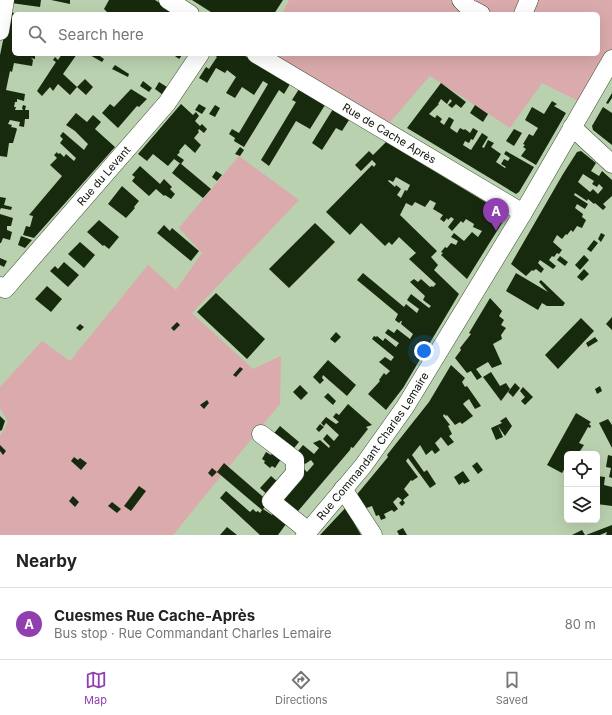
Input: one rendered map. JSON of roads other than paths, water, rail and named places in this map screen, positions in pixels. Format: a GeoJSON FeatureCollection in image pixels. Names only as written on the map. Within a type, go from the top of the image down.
{"type":"FeatureCollection","features":[{"type":"Feature","properties":{"kind":"street"},"geometry":{"type":"LineString","coordinates":[[0,31],[5,0]]}},
{"type":"Feature","properties":{"kind":"street"},"geometry":{"type":"LineString","coordinates":[[168,0],[187,12]]}},
{"type":"Feature","properties":{"kind":"street"},"geometry":{"type":"LineString","coordinates":[[461,0],[469,8],[477,12]]}},
{"type":"Feature","properties":{"kind":"street"},"geometry":{"type":"LineString","coordinates":[[523,12],[529,0]]}},
{"type":"Feature","properties":{"kind":"street","name":"Rue du Levant"},"geometry":{"type":"LineString","coordinates":[[0,286],[5,289],[167,103],[199,56]]}},
{"type":"Feature","properties":{"kind":"street","name":"Rue de Cache Après"},"geometry":{"type":"LineString","coordinates":[[259,56],[523,213]]}},
{"type":"Feature","properties":{"kind":"street","name":"Rue Commandant Charles Lemaire"},"geometry":{"type":"LineString","coordinates":[[306,533],[363,466],[405,407],[523,213],[612,59]]}},
{"type":"Feature","properties":{"kind":"street"},"geometry":{"type":"LineString","coordinates":[[572,127],[609,159]]}},
{"type":"Feature","properties":{"kind":"street"},"geometry":{"type":"LineString","coordinates":[[261,434],[295,460],[295,473],[271,500],[306,533]]}},
{"type":"Feature","properties":{"kind":"street"},"geometry":{"type":"LineString","coordinates":[[343,489],[373,535]]}},
{"type":"Feature","properties":{"kind":"place","name":"Cuesmes Rue Cache-Après"},"geometry":{"type":"Point","coordinates":[496,231]}}]}
